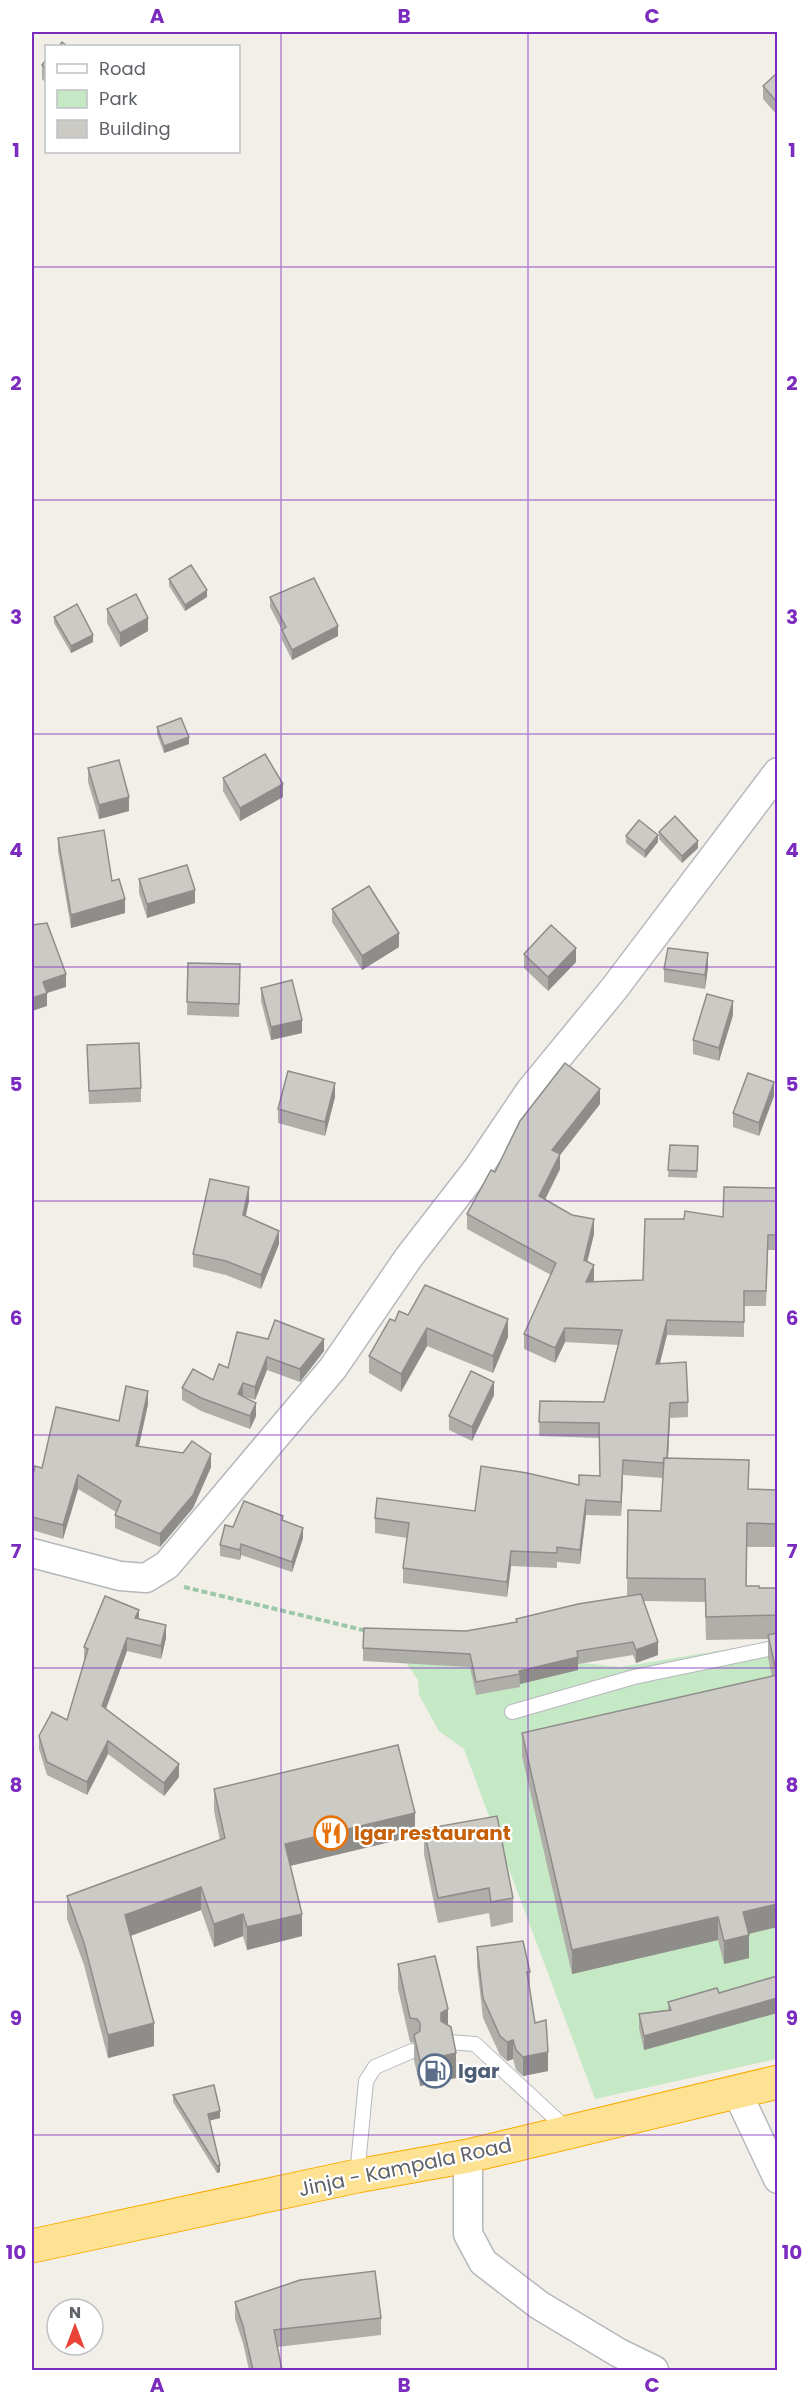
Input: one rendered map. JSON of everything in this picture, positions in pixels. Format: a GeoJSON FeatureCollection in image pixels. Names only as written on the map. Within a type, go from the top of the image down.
{"type":"FeatureCollection","features":[{"type":"Feature","properties":{"kind":"highway","name":"Jinja - Kampala Road"},"geometry":{"type":"LineString","coordinates":[[32,2246],[357,2176],[468,2156],[777,2082]]}},
{"type":"Feature","properties":{"kind":"street"},"geometry":{"type":"LineString","coordinates":[[32,1552],[120,1576],[146,1578],[167,1565],[333,1368],[410,1257],[478,1168],[530,1091],[613,990],[777,772]]}},
{"type":"Feature","properties":{"kind":"street"},"geometry":{"type":"LineString","coordinates":[[737,2092],[777,2179]]}},
{"type":"Feature","properties":{"kind":"street"},"geometry":{"type":"LineString","coordinates":[[468,2156],[468,2234],[483,2262],[539,2304],[619,2353],[654,2370]]}},
{"type":"Feature","properties":{"kind":"lane"},"geometry":{"type":"LineString","coordinates":[[512,1712],[634,1677],[777,1647]]}},
{"type":"Feature","properties":{"kind":"lane"},"geometry":{"type":"LineString","coordinates":[[449,2042],[475,2044],[570,2131]]}},
{"type":"Feature","properties":{"kind":"lane"},"geometry":{"type":"LineString","coordinates":[[357,2176],[366,2081],[375,2067],[412,2051]]}},
{"type":"Feature","properties":{"kind":"path"},"geometry":{"type":"LineString","coordinates":[[146,1578],[370,1632]]}},
{"type":"Feature","properties":{"kind":"green space"},"geometry":{"type":"Polygon","coordinates":[[[392,1643],[620,1667],[736,1648],[777,1646],[777,2059],[595,2099],[464,1749],[439,1731],[419,1695],[418,1680],[392,1643]]]}},
{"type":"Feature","properties":{"kind":"building"},"geometry":{"type":"Polygon","coordinates":[[[777,73],[777,102],[763,86],[777,73]]]}},
{"type":"Feature","properties":{"kind":"building"},"geometry":{"type":"Polygon","coordinates":[[[191,565],[207,590],[185,605],[169,579],[191,565]]]}},
{"type":"Feature","properties":{"kind":"building"},"geometry":{"type":"Polygon","coordinates":[[[314,578],[338,626],[292,650],[282,630],[286,627],[270,597],[314,578]]]}},
{"type":"Feature","properties":{"kind":"building"},"geometry":{"type":"Polygon","coordinates":[[[136,594],[148,618],[120,633],[107,609],[136,594]]]}},
{"type":"Feature","properties":{"kind":"building"},"geometry":{"type":"Polygon","coordinates":[[[77,604],[93,635],[71,646],[54,617],[77,604]]]}},
{"type":"Feature","properties":{"kind":"building"},"geometry":{"type":"Polygon","coordinates":[[[181,718],[189,737],[164,746],[157,727],[181,718]]]}},
{"type":"Feature","properties":{"kind":"building"},"geometry":{"type":"Polygon","coordinates":[[[265,754],[283,784],[240,808],[223,778],[265,754]]]}},
{"type":"Feature","properties":{"kind":"building"},"geometry":{"type":"Polygon","coordinates":[[[119,760],[129,797],[99,805],[88,768],[119,760]]]}},
{"type":"Feature","properties":{"kind":"building"},"geometry":{"type":"Polygon","coordinates":[[[675,816],[698,841],[682,856],[659,832],[675,816]]]}},
{"type":"Feature","properties":{"kind":"building"},"geometry":{"type":"Polygon","coordinates":[[[639,820],[658,835],[645,851],[626,836],[639,820]]]}},
{"type":"Feature","properties":{"kind":"building"},"geometry":{"type":"Polygon","coordinates":[[[104,830],[112,881],[119,879],[125,899],[71,915],[58,838],[104,830]]]}},
{"type":"Feature","properties":{"kind":"building"},"geometry":{"type":"Polygon","coordinates":[[[187,865],[195,890],[147,904],[139,879],[187,865]]]}},
{"type":"Feature","properties":{"kind":"building"},"geometry":{"type":"Polygon","coordinates":[[[369,886],[399,933],[362,956],[332,909],[369,886]]]}},
{"type":"Feature","properties":{"kind":"building"},"geometry":{"type":"Polygon","coordinates":[[[47,923],[66,974],[43,982],[47,993],[32,998],[32,925],[47,923]]]}},
{"type":"Feature","properties":{"kind":"building"},"geometry":{"type":"Polygon","coordinates":[[[551,925],[576,948],[548,977],[524,954],[551,925]]]}},
{"type":"Feature","properties":{"kind":"building"},"geometry":{"type":"Polygon","coordinates":[[[668,948],[708,953],[705,975],[664,969],[668,948]]]}},
{"type":"Feature","properties":{"kind":"building"},"geometry":{"type":"Polygon","coordinates":[[[188,963],[240,964],[239,1004],[187,1002],[188,963]]]}},
{"type":"Feature","properties":{"kind":"building"},"geometry":{"type":"Polygon","coordinates":[[[292,980],[302,1020],[271,1027],[261,988],[292,980]]]}},
{"type":"Feature","properties":{"kind":"building"},"geometry":{"type":"Polygon","coordinates":[[[707,994],[733,1001],[719,1048],[693,1040],[707,994]]]}},
{"type":"Feature","properties":{"kind":"building"},"geometry":{"type":"Polygon","coordinates":[[[139,1043],[141,1088],[89,1091],[87,1045],[139,1043]]]}},
{"type":"Feature","properties":{"kind":"building"},"geometry":{"type":"Polygon","coordinates":[[[565,1063],[600,1089],[552,1150],[560,1154],[539,1196],[572,1215],[594,1219],[584,1260],[594,1265],[586,1282],[643,1280],[645,1219],[684,1219],[685,1211],[723,1217],[724,1187],[777,1188],[777,1235],[768,1235],[766,1291],[744,1291],[744,1322],[667,1320],[656,1364],[686,1362],[688,1402],[670,1403],[667,1458],[664,1458],[663,1463],[623,1460],[621,1502],[586,1500],[580,1550],[557,1547],[557,1553],[511,1551],[507,1582],[403,1568],[409,1523],[375,1518],[377,1498],[475,1511],[481,1466],[527,1473],[579,1485],[579,1475],[600,1476],[599,1423],[539,1422],[540,1401],[604,1402],[622,1330],[565,1328],[555,1348],[524,1334],[556,1263],[467,1214],[491,1170],[495,1172],[520,1121],[565,1063]]]}},
{"type":"Feature","properties":{"kind":"building"},"geometry":{"type":"Polygon","coordinates":[[[288,1071],[335,1083],[325,1122],[278,1109],[288,1071]]]}},
{"type":"Feature","properties":{"kind":"building"},"geometry":{"type":"Polygon","coordinates":[[[748,1073],[774,1082],[759,1123],[733,1113],[748,1073]]]}},
{"type":"Feature","properties":{"kind":"building"},"geometry":{"type":"Polygon","coordinates":[[[670,1145],[698,1146],[697,1171],[668,1170],[670,1145]]]}},
{"type":"Feature","properties":{"kind":"building"},"geometry":{"type":"Polygon","coordinates":[[[210,1179],[249,1187],[243,1215],[279,1231],[261,1275],[226,1261],[193,1254],[210,1179]]]}},
{"type":"Feature","properties":{"kind":"building"},"geometry":{"type":"Polygon","coordinates":[[[425,1285],[508,1319],[493,1356],[427,1328],[401,1374],[369,1356],[390,1319],[395,1321],[399,1311],[408,1315],[425,1285]]]}},
{"type":"Feature","properties":{"kind":"building"},"geometry":{"type":"Polygon","coordinates":[[[275,1320],[324,1339],[300,1369],[267,1357],[255,1387],[243,1383],[238,1394],[256,1403],[250,1416],[201,1398],[182,1388],[193,1369],[213,1380],[219,1364],[228,1368],[237,1332],[268,1339],[275,1320]]]}},
{"type":"Feature","properties":{"kind":"building"},"geometry":{"type":"Polygon","coordinates":[[[471,1371],[494,1382],[472,1427],[449,1416],[471,1371]]]}},
{"type":"Feature","properties":{"kind":"building"},"geometry":{"type":"Polygon","coordinates":[[[126,1386],[148,1391],[136,1446],[183,1453],[192,1441],[211,1454],[193,1495],[160,1534],[115,1515],[121,1501],[78,1475],[63,1525],[32,1517],[32,1479],[35,1466],[42,1468],[56,1407],[119,1421],[126,1386]]]}},
{"type":"Feature","properties":{"kind":"building"},"geometry":{"type":"Polygon","coordinates":[[[664,1458],[749,1460],[748,1489],[777,1490],[777,1524],[747,1523],[746,1586],[777,1588],[777,1615],[706,1617],[705,1579],[627,1578],[628,1510],[661,1511],[664,1458]]]}},
{"type":"Feature","properties":{"kind":"building"},"geometry":{"type":"Polygon","coordinates":[[[244,1501],[283,1516],[282,1520],[303,1528],[292,1562],[241,1544],[240,1550],[220,1545],[225,1525],[233,1527],[244,1501]]]}},
{"type":"Feature","properties":{"kind":"building"},"geometry":{"type":"Polygon","coordinates":[[[641,1594],[658,1642],[636,1650],[633,1642],[577,1651],[578,1657],[519,1671],[520,1674],[476,1682],[470,1654],[363,1648],[364,1628],[466,1631],[517,1622],[516,1619],[578,1604],[641,1594]]]}},
{"type":"Feature","properties":{"kind":"building"},"geometry":{"type":"Polygon","coordinates":[[[105,1596],[139,1610],[135,1618],[166,1625],[161,1646],[127,1638],[102,1706],[179,1764],[164,1783],[108,1741],[87,1782],[47,1762],[39,1736],[52,1712],[67,1720],[88,1649],[84,1647],[105,1596]]]}},
{"type":"Feature","properties":{"kind":"building"},"geometry":{"type":"Polygon","coordinates":[[[777,1633],[777,1675],[768,1635],[777,1633]]]}},
{"type":"Feature","properties":{"kind":"building"},"geometry":{"type":"Polygon","coordinates":[[[777,1675],[777,1904],[743,1912],[749,1935],[724,1941],[718,1917],[572,1950],[522,1733],[777,1675]]]}},
{"type":"Feature","properties":{"kind":"building"},"geometry":{"type":"Polygon","coordinates":[[[398,1745],[415,1813],[285,1844],[302,1914],[247,1927],[243,1914],[214,1924],[201,1887],[125,1915],[154,2023],[108,2035],[84,1943],[67,1896],[225,1838],[214,1789],[398,1745]]]}},
{"type":"Feature","properties":{"kind":"building"},"geometry":{"type":"Polygon","coordinates":[[[497,1816],[513,1898],[491,1902],[489,1888],[438,1898],[424,1829],[497,1816]]]}},
{"type":"Feature","properties":{"kind":"building"},"geometry":{"type":"Polygon","coordinates":[[[523,1941],[530,1972],[527,1972],[535,2023],[546,2020],[548,2052],[523,2057],[516,2050],[513,2040],[507,2042],[500,2036],[483,1998],[477,1947],[523,1941]]]}},
{"type":"Feature","properties":{"kind":"building"},"geometry":{"type":"Polygon","coordinates":[[[435,1956],[448,2009],[441,2013],[441,2021],[451,2027],[456,2053],[420,2061],[414,2035],[420,2031],[420,2023],[417,2019],[410,2018],[398,1964],[435,1956]]]}},
{"type":"Feature","properties":{"kind":"building"},"geometry":{"type":"Polygon","coordinates":[[[777,1976],[777,1998],[644,2036],[639,2014],[671,2010],[668,2002],[717,1988],[719,1993],[777,1976]]]}},
{"type":"Feature","properties":{"kind":"building"},"geometry":{"type":"Polygon","coordinates":[[[214,2085],[220,2111],[208,2114],[220,2165],[217,2166],[173,2095],[214,2085]]]}},
{"type":"Feature","properties":{"kind":"building"},"geometry":{"type":"Polygon","coordinates":[[[375,2271],[381,2318],[274,2330],[282,2370],[253,2370],[235,2302],[300,2280],[375,2271]]]}},
{"type":"Feature","properties":{"kind":"place","name":"Igar restaurant"},"geometry":{"type":"Point","coordinates":[331,1833]}},
{"type":"Feature","properties":{"kind":"place","name":"Igar"},"geometry":{"type":"Point","coordinates":[435,2071]}}]}
